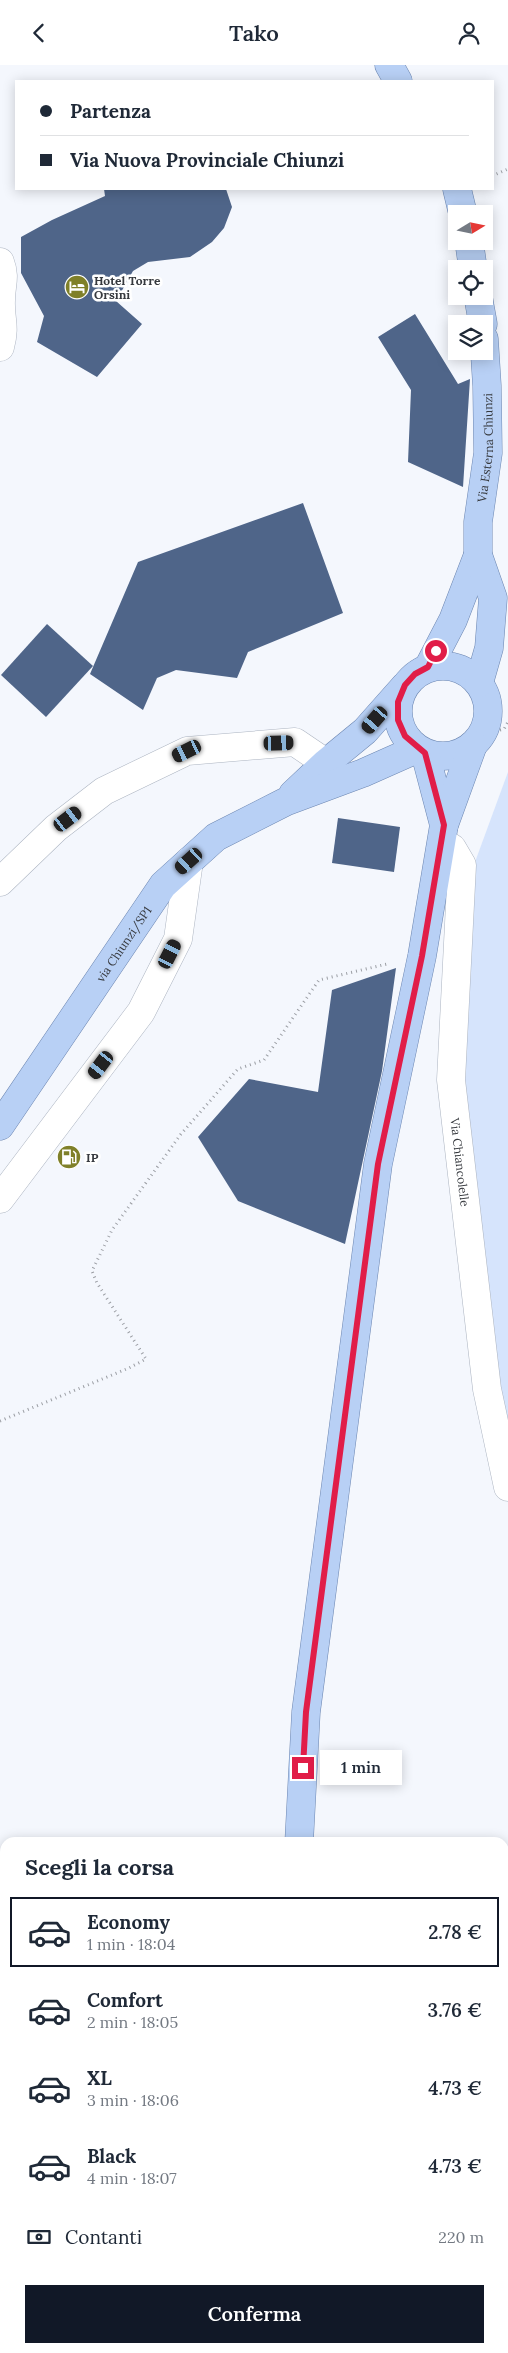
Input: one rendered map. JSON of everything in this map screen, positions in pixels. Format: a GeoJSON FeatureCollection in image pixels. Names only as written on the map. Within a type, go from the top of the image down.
{"type":"FeatureCollection","features":[{"type":"Feature","properties":{"kind":"main road"},"geometry":{"type":"LineString","coordinates":[[389,65],[397,80]]}},
{"type":"Feature","properties":{"kind":"main road"},"geometry":{"type":"LineString","coordinates":[[457,190],[461,205]]}},
{"type":"Feature","properties":{"kind":"main road","name":"Via Esterna Chiunzi"},"geometry":{"type":"LineString","coordinates":[[478,555],[478,522],[488,453],[488,386],[486,360]]}},
{"type":"Feature","properties":{"kind":"main road"},"geometry":{"type":"LineString","coordinates":[[428,667],[453,620],[478,555]]}},
{"type":"Feature","properties":{"kind":"main road"},"geometry":{"type":"LineString","coordinates":[[478,555],[493,598],[489,648],[479,683]]}},
{"type":"Feature","properties":{"kind":"main road"},"geometry":{"type":"LineString","coordinates":[[442,665],[456,667],[469,674],[479,683],[486,698],[488,714],[483,731],[472,745],[462,752],[450,756],[421,751],[285,802],[326,763],[365,731],[415,674],[428,667],[442,665]]}},
{"type":"Feature","properties":{"kind":"main road"},"geometry":{"type":"LineString","coordinates":[[405,685],[398,702],[398,720],[405,736],[421,751],[443,834]]}},
{"type":"Feature","properties":{"kind":"main road"},"geometry":{"type":"LineString","coordinates":[[299,1837],[306,1712],[377,1173],[422,956],[443,834],[472,745]]}},
{"type":"Feature","properties":{"kind":"main road","name":"via Chiunzi/SP1"},"geometry":{"type":"LineString","coordinates":[[0,1126],[163,885],[216,837],[285,802]]}},
{"type":"Feature","properties":{"kind":"street"},"geometry":{"type":"LineString","coordinates":[[0,262],[4,274],[1,300],[4,332],[0,347]]}},
{"type":"Feature","properties":{"kind":"street"},"geometry":{"type":"LineString","coordinates":[[0,882],[56,828],[104,791],[187,751],[262,743],[295,742],[326,763]]}},
{"type":"Feature","properties":{"kind":"street","name":"Via Chiancolelle"},"geometry":{"type":"LineString","coordinates":[[443,834],[462,865],[451,1080],[486,1389],[508,1487]]}},
{"type":"Feature","properties":{"kind":"street"},"geometry":{"type":"LineString","coordinates":[[0,1199],[141,1012],[178,939],[189,861]]}},
{"type":"Feature","properties":{"kind":"path"},"geometry":{"type":"LineString","coordinates":[[494,175],[508,169]]}},
{"type":"Feature","properties":{"kind":"path"},"geometry":{"type":"LineString","coordinates":[[0,1421],[129,1368],[146,1359],[97,1283],[92,1271],[112,1230],[181,1134],[238,1069],[264,1061],[319,980],[422,956]]}},
{"type":"Feature","properties":{"kind":"shaded area"},"geometry":{"type":"Polygon","coordinates":[[[508,772],[508,1424],[500,1386],[465,1080],[475,862],[508,772]]]}},
{"type":"Feature","properties":{"kind":"building","name":"Hotel Torre Orsini"},"geometry":{"type":"Polygon","coordinates":[[[104,190],[226,190],[232,207],[224,228],[212,242],[190,257],[148,262],[133,271],[116,301],[142,324],[97,377],[37,342],[44,316],[21,273],[21,237],[52,220],[105,196],[104,190]]]}},
{"type":"Feature","properties":{"kind":"building"},"geometry":{"type":"Polygon","coordinates":[[[415,314],[458,384],[470,379],[463,487],[408,462],[411,390],[378,337],[415,314]]]}},
{"type":"Feature","properties":{"kind":"building"},"geometry":{"type":"Polygon","coordinates":[[[303,503],[343,613],[248,652],[237,678],[176,670],[157,678],[143,710],[90,674],[138,562],[303,503]]]}},
{"type":"Feature","properties":{"kind":"building"},"geometry":{"type":"Polygon","coordinates":[[[47,624],[93,666],[46,717],[1,675],[47,624]]]}},
{"type":"Feature","properties":{"kind":"building"},"geometry":{"type":"Polygon","coordinates":[[[338,818],[400,827],[394,872],[332,863],[338,818]]]}},
{"type":"Feature","properties":{"kind":"building"},"geometry":{"type":"Polygon","coordinates":[[[396,968],[382,1071],[345,1244],[238,1201],[198,1137],[249,1079],[318,1092],[332,990],[396,968]]]}},
{"type":"Feature","properties":{"kind":"place","name":"Hotel Torre Orsini"},"geometry":{"type":"Point","coordinates":[77,287]}},
{"type":"Feature","properties":{"kind":"place","name":"IP"},"geometry":{"type":"Point","coordinates":[69,1157]}},
{"type":"Feature","properties":{"kind":"route"},"geometry":{"type":"LineString","coordinates":[[303,1768],[306,1712],[378,1164],[422,956],[444,825],[425,753],[417,749],[405,736],[398,720],[398,702],[405,685],[415,674],[428,667],[436,651]]}}]}
